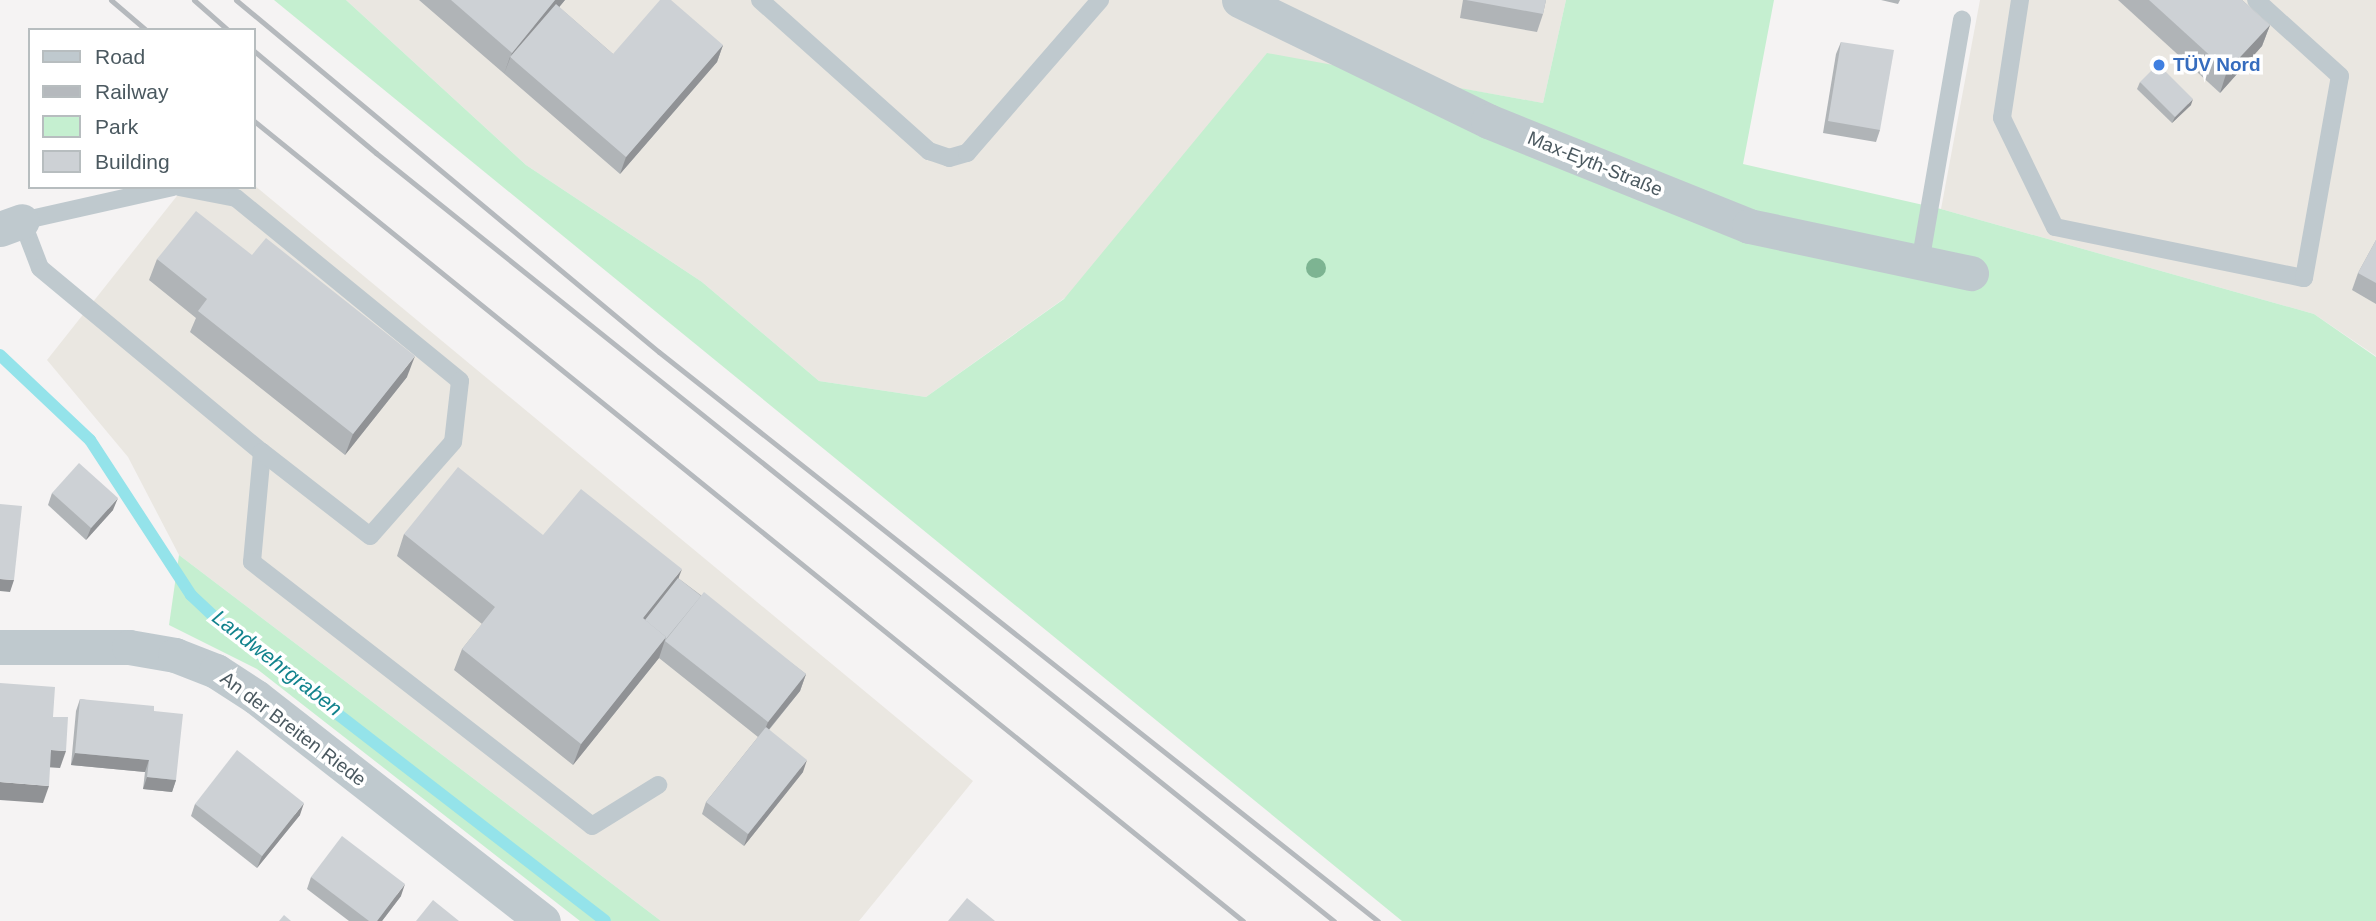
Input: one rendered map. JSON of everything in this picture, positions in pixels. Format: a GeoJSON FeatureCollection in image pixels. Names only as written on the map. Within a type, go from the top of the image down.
{"type":"FeatureCollection","features":[{"type":"Feature","properties":{"kind":"street","name":"Max-Eyth-Straße"},"geometry":{"type":"LineString","coordinates":[[1239,0],[1488,121],[1749,226],[1971,273]]}},
{"type":"Feature","properties":{"kind":"street","name":"An der Breiten Riede"},"geometry":{"type":"LineString","coordinates":[[0,647],[129,647],[175,655],[216,671],[256,697],[543,921]]}},
{"type":"Feature","properties":{"kind":"lane"},"geometry":{"type":"LineString","coordinates":[[760,0],[929,151],[949,158],[967,153],[1100,0]]}},
{"type":"Feature","properties":{"kind":"lane"},"geometry":{"type":"LineString","coordinates":[[2020,0],[2002,118],[2055,227],[2304,278],[2340,76],[2256,0]]}},
{"type":"Feature","properties":{"kind":"lane"},"geometry":{"type":"LineString","coordinates":[[1920,263],[1962,20]]}},
{"type":"Feature","properties":{"kind":"lane"},"geometry":{"type":"LineString","coordinates":[[164,189],[11,225],[40,268],[262,452],[370,536],[453,442],[460,381],[236,198],[189,189]]}},
{"type":"Feature","properties":{"kind":"lane"},"geometry":{"type":"LineString","coordinates":[[262,452],[252,562],[592,826],[658,785]]}},
{"type":"Feature","properties":{"kind":"shaded area"},"geometry":{"type":"Polygon","coordinates":[[[346,0],[1566,0],[1543,103],[1267,54],[1076,290],[926,397],[819,381],[702,282],[526,165],[346,0]]]}},
{"type":"Feature","properties":{"kind":"shaded area"},"geometry":{"type":"Polygon","coordinates":[[[1980,0],[2376,0],[2376,356],[2314,314],[1941,209],[1980,0]]]}},
{"type":"Feature","properties":{"kind":"shaded area"},"geometry":{"type":"Polygon","coordinates":[[[256,187],[973,781],[859,921],[661,921],[179,555],[128,457],[47,360],[182,189],[256,189],[256,187]]]}},
{"type":"Feature","properties":{"kind":"green space"},"geometry":{"type":"Polygon","coordinates":[[[274,0],[346,0],[526,165],[702,282],[819,381],[926,397],[1064,299],[1267,53],[1543,103],[1566,0],[1774,0],[1743,164],[1941,209],[2314,314],[2376,357],[2376,921],[1402,921],[274,0]]]}},
{"type":"Feature","properties":{"kind":"green space"},"geometry":{"type":"Polygon","coordinates":[[[179,555],[661,921],[580,921],[257,669],[169,625],[179,555]]]}},
{"type":"Feature","properties":{"kind":"building"},"geometry":{"type":"Polygon","coordinates":[[[451,0],[555,0],[512,53],[451,0]]]}},
{"type":"Feature","properties":{"kind":"building"},"geometry":{"type":"Polygon","coordinates":[[[660,0],[671,0],[723,45],[626,157],[510,57],[556,4],[613,54],[660,0]]]}},
{"type":"Feature","properties":{"kind":"building"},"geometry":{"type":"Polygon","coordinates":[[[1466,0],[1546,0],[1543,14],[1466,0]]]}},
{"type":"Feature","properties":{"kind":"building"},"geometry":{"type":"Polygon","coordinates":[[[2149,0],[2242,0],[2270,25],[2227,71],[2149,0]]]}},
{"type":"Feature","properties":{"kind":"building"},"geometry":{"type":"Polygon","coordinates":[[[1841,42],[1894,50],[1880,130],[1828,121],[1841,42]]]}},
{"type":"Feature","properties":{"kind":"building"},"geometry":{"type":"Polygon","coordinates":[[[2158,64],[2193,99],[2175,117],[2140,82],[2158,64]]]}},
{"type":"Feature","properties":{"kind":"building"},"geometry":{"type":"Polygon","coordinates":[[[196,211],[252,255],[266,238],[415,356],[353,434],[198,311],[207,299],[157,259],[196,211]]]}},
{"type":"Feature","properties":{"kind":"building"},"geometry":{"type":"Polygon","coordinates":[[[2376,240],[2376,283],[2358,273],[2376,240]]]}},
{"type":"Feature","properties":{"kind":"building"},"geometry":{"type":"Polygon","coordinates":[[[79,463],[118,498],[91,528],[52,493],[79,463]]]}},
{"type":"Feature","properties":{"kind":"building"},"geometry":{"type":"Polygon","coordinates":[[[458,467],[543,535],[581,489],[682,569],[643,618],[666,637],[581,744],[462,649],[495,607],[404,534],[458,467]]]}},
{"type":"Feature","properties":{"kind":"building"},"geometry":{"type":"Polygon","coordinates":[[[0,504],[22,506],[14,580],[0,579],[0,504]]]}},
{"type":"Feature","properties":{"kind":"building"},"geometry":{"type":"Polygon","coordinates":[[[678,578],[701,596],[665,640],[666,637],[645,620],[678,578]]]}},
{"type":"Feature","properties":{"kind":"building"},"geometry":{"type":"Polygon","coordinates":[[[704,592],[806,674],[768,722],[665,641],[704,592]]]}},
{"type":"Feature","properties":{"kind":"building"},"geometry":{"type":"Polygon","coordinates":[[[0,683],[55,687],[53,717],[68,717],[66,751],[51,750],[49,786],[0,782],[0,683]]]}},
{"type":"Feature","properties":{"kind":"building"},"geometry":{"type":"Polygon","coordinates":[[[80,699],[154,706],[154,711],[183,714],[176,780],[147,777],[149,760],[75,753],[80,699]]]}},
{"type":"Feature","properties":{"kind":"building"},"geometry":{"type":"Polygon","coordinates":[[[766,727],[807,760],[748,834],[706,802],[766,727]]]}},
{"type":"Feature","properties":{"kind":"building"},"geometry":{"type":"Polygon","coordinates":[[[237,750],[304,803],[262,856],[195,804],[237,750]]]}},
{"type":"Feature","properties":{"kind":"building"},"geometry":{"type":"Polygon","coordinates":[[[342,836],[405,884],[377,921],[369,921],[311,877],[342,836]]]}},
{"type":"Feature","properties":{"kind":"building"},"geometry":{"type":"Polygon","coordinates":[[[967,898],[995,921],[948,921],[967,898]]]}},
{"type":"Feature","properties":{"kind":"building"},"geometry":{"type":"Polygon","coordinates":[[[433,900],[459,921],[416,921],[433,900]]]}},
{"type":"Feature","properties":{"kind":"building"},"geometry":{"type":"Polygon","coordinates":[[[284,915],[291,921],[279,921],[284,915]]]}},
{"type":"Feature","properties":{"kind":"waterway","name":"Landwehrgraben"},"geometry":{"type":"LineString","coordinates":[[0,355],[90,440],[191,595],[225,627],[605,921]]}},
{"type":"Feature","properties":{"kind":"railway"},"geometry":{"type":"LineString","coordinates":[[111,0],[144,28]]}},
{"type":"Feature","properties":{"kind":"railway"},"geometry":{"type":"LineString","coordinates":[[194,0],[226,28]]}},
{"type":"Feature","properties":{"kind":"railway"},"geometry":{"type":"LineString","coordinates":[[236,0],[659,352],[1378,921]]}},
{"type":"Feature","properties":{"kind":"railway"},"geometry":{"type":"LineString","coordinates":[[256,53],[376,153],[1334,921]]}},
{"type":"Feature","properties":{"kind":"railway"},"geometry":{"type":"LineString","coordinates":[[256,123],[1243,921]]}},
{"type":"Feature","properties":{"kind":"place","name":"TÜV Nord"},"geometry":{"type":"Point","coordinates":[2159,65]}}]}
